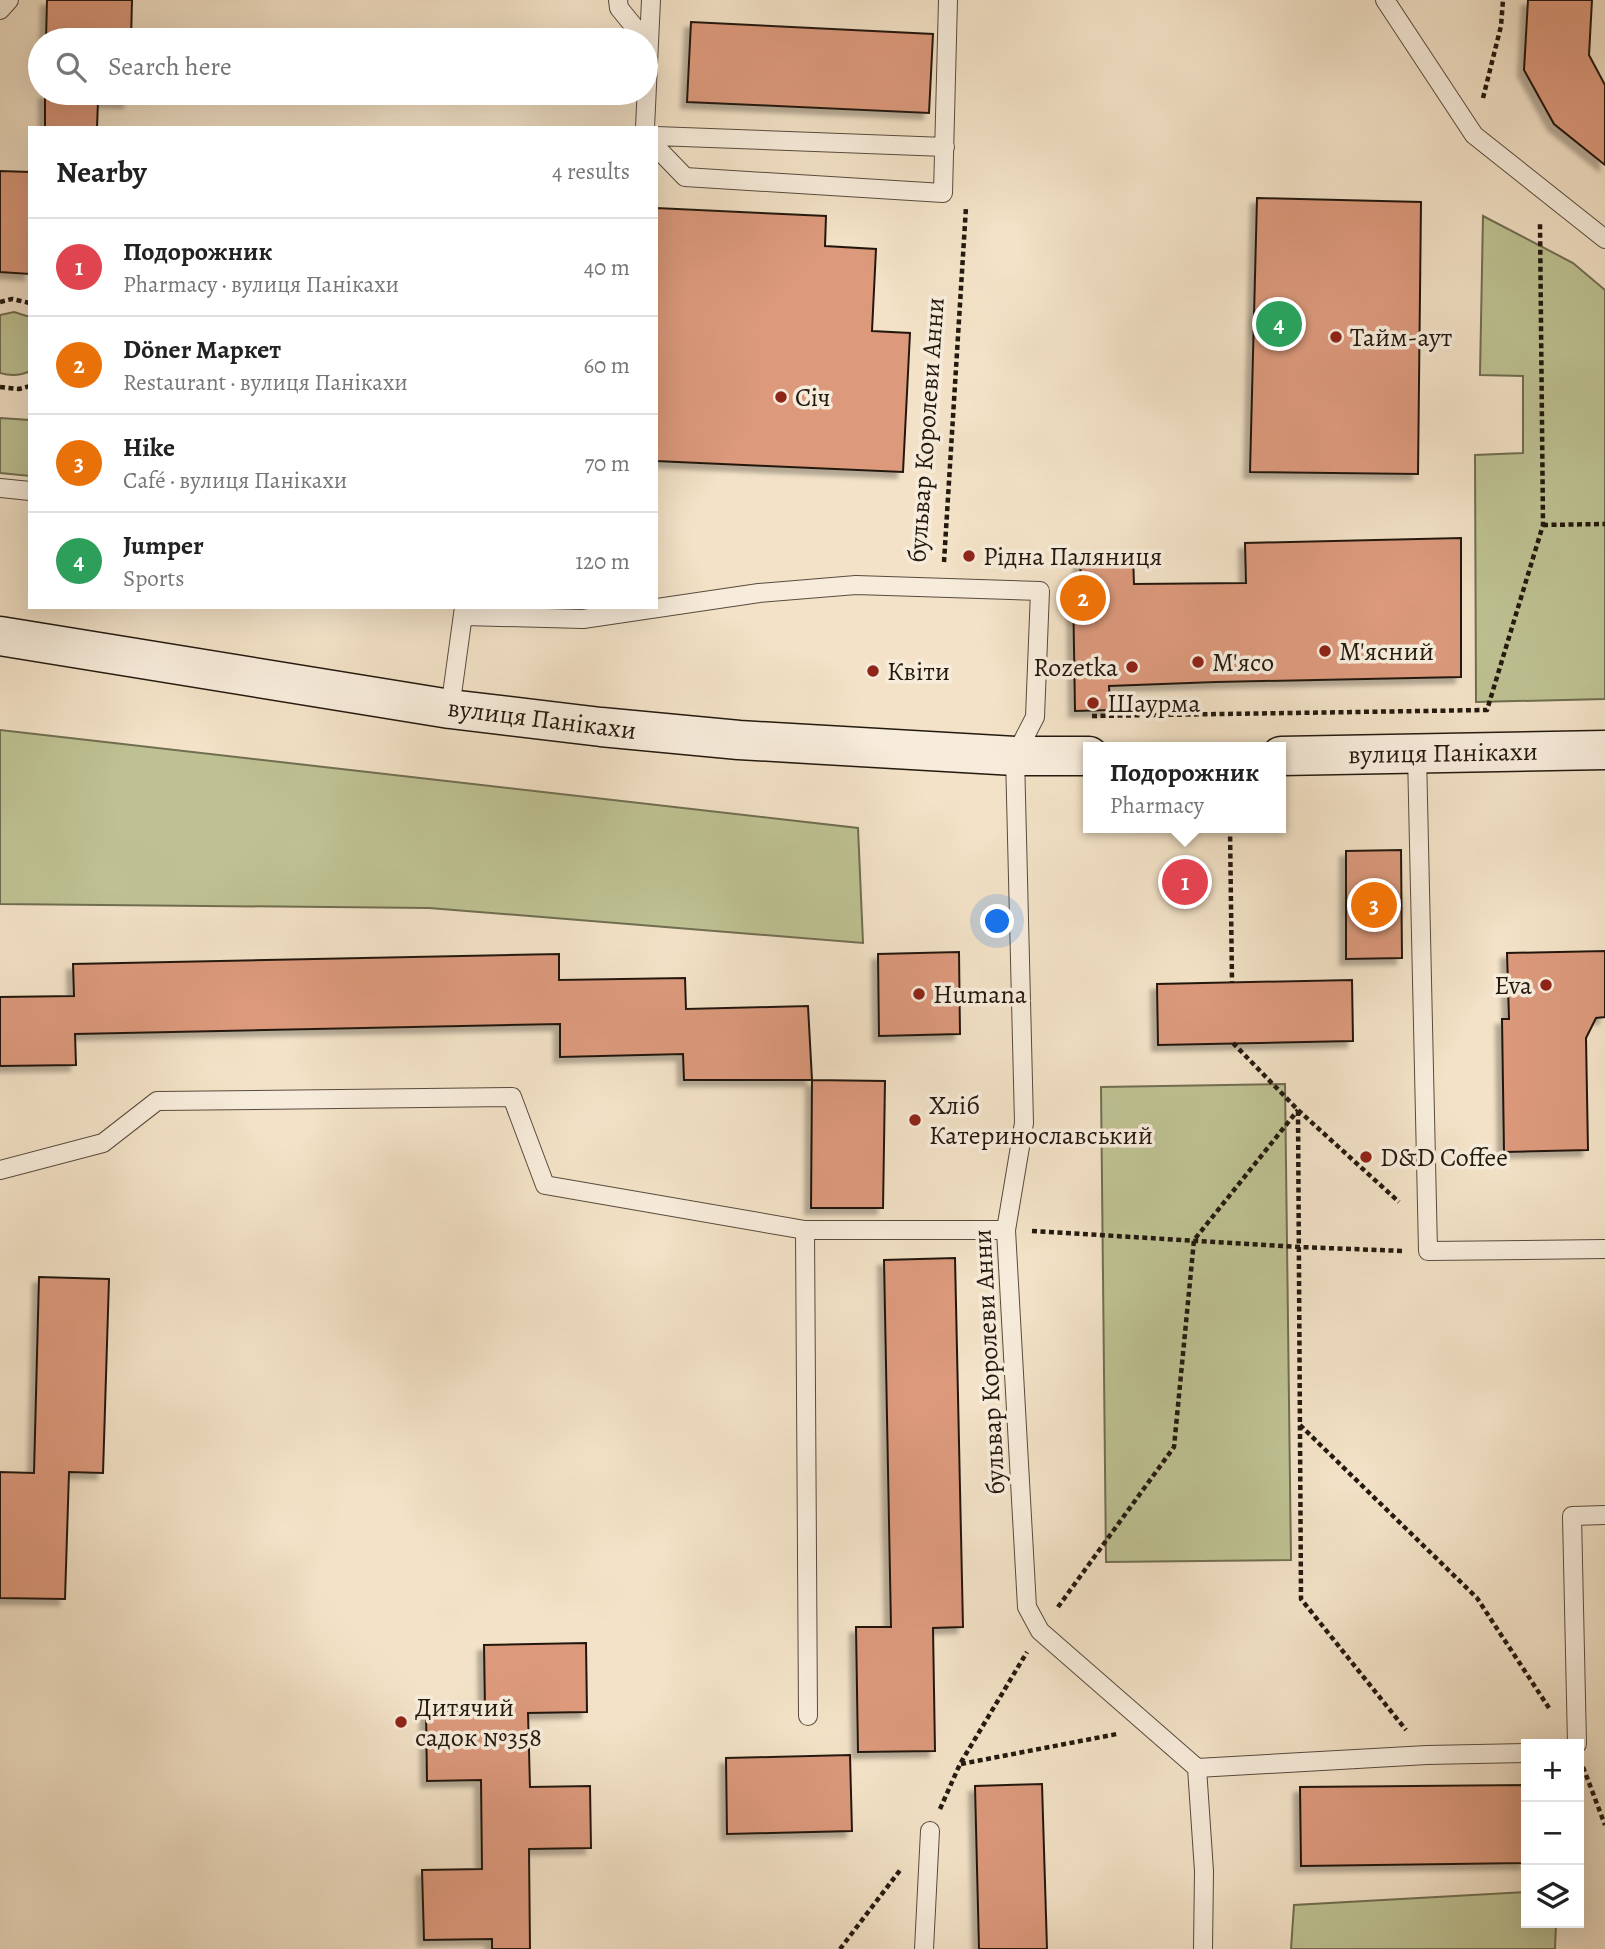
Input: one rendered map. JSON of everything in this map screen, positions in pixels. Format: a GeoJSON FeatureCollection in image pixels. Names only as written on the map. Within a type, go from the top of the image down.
{"type":"FeatureCollection","features":[{"type":"Feature","properties":{"kind":"street","name":"вулиця Панікахи"},"geometry":{"type":"LineString","coordinates":[[0,636],[450,709],[601,727],[739,740],[1015,756],[1083,756]]}},
{"type":"Feature","properties":{"kind":"street","name":"вулиця Панікахи"},"geometry":{"type":"LineString","coordinates":[[1286,756],[1605,750]]}},
{"type":"Feature","properties":{"kind":"lane"},"geometry":{"type":"LineString","coordinates":[[0,10],[9,0]]}},
{"type":"Feature","properties":{"kind":"lane"},"geometry":{"type":"LineString","coordinates":[[618,0],[620,8],[635,28]]}},
{"type":"Feature","properties":{"kind":"lane"},"geometry":{"type":"LineString","coordinates":[[648,28],[651,0]]}},
{"type":"Feature","properties":{"kind":"lane"},"geometry":{"type":"LineString","coordinates":[[658,149],[685,177],[943,192],[948,0]]}},
{"type":"Feature","properties":{"kind":"lane"},"geometry":{"type":"LineString","coordinates":[[1385,0],[1474,135],[1605,239]]}},
{"type":"Feature","properties":{"kind":"lane"},"geometry":{"type":"LineString","coordinates":[[645,105],[645,126]]}},
{"type":"Feature","properties":{"kind":"lane"},"geometry":{"type":"LineString","coordinates":[[658,136],[945,147]]}},
{"type":"Feature","properties":{"kind":"lane"},"geometry":{"type":"LineString","coordinates":[[0,488],[28,491]]}},
{"type":"Feature","properties":{"kind":"lane"},"geometry":{"type":"LineString","coordinates":[[658,608],[759,593],[856,585],[943,586]]}},
{"type":"Feature","properties":{"kind":"lane","name":"бульвар Королеви Анни"},"geometry":{"type":"LineString","coordinates":[[943,586],[1040,592],[1035,717],[1015,756],[1024,1123],[1006,1230],[1027,1606],[1040,1631],[1197,1768]]}},
{"type":"Feature","properties":{"kind":"lane"},"geometry":{"type":"LineString","coordinates":[[450,709],[464,612],[583,619],[651,609]]}},
{"type":"Feature","properties":{"kind":"lane"},"geometry":{"type":"LineString","coordinates":[[1417,754],[1428,1251],[1605,1249]]}},
{"type":"Feature","properties":{"kind":"lane"},"geometry":{"type":"LineString","coordinates":[[0,1170],[103,1143],[157,1101],[512,1097],[545,1185],[805,1230],[1006,1230]]}},
{"type":"Feature","properties":{"kind":"lane"},"geometry":{"type":"LineString","coordinates":[[805,1230],[808,1716]]}},
{"type":"Feature","properties":{"kind":"lane"},"geometry":{"type":"LineString","coordinates":[[1577,1739],[1572,1516],[1605,1515]]}},
{"type":"Feature","properties":{"kind":"lane"},"geometry":{"type":"LineString","coordinates":[[1203,1949],[1204,1871],[1197,1768],[1427,1755],[1521,1753]]}},
{"type":"Feature","properties":{"kind":"lane"},"geometry":{"type":"LineString","coordinates":[[924,1949],[930,1831]]}},
{"type":"Feature","properties":{"kind":"path"},"geometry":{"type":"LineString","coordinates":[[1474,135],[1501,26],[1503,0]]}},
{"type":"Feature","properties":{"kind":"path"},"geometry":{"type":"LineString","coordinates":[[1035,717],[1487,710],[1543,526],[1540,187]]}},
{"type":"Feature","properties":{"kind":"path","name":"бульвар Королеви Анни"},"geometry":{"type":"LineString","coordinates":[[943,586],[966,197]]}},
{"type":"Feature","properties":{"kind":"path"},"geometry":{"type":"LineString","coordinates":[[0,302],[12,299],[28,303]]}},
{"type":"Feature","properties":{"kind":"path"},"geometry":{"type":"LineString","coordinates":[[0,387],[19,389],[28,387]]}},
{"type":"Feature","properties":{"kind":"path"},"geometry":{"type":"LineString","coordinates":[[1543,526],[1605,524]]}},
{"type":"Feature","properties":{"kind":"path"},"geometry":{"type":"LineString","coordinates":[[1230,833],[1232,982]]}},
{"type":"Feature","properties":{"kind":"path"},"geometry":{"type":"LineString","coordinates":[[1233,1043],[1298,1110],[1427,1228]]}},
{"type":"Feature","properties":{"kind":"path"},"geometry":{"type":"LineString","coordinates":[[839,1949],[930,1831],[960,1764],[1040,1631],[1174,1447],[1194,1240],[1298,1110]]}},
{"type":"Feature","properties":{"kind":"path"},"geometry":{"type":"LineString","coordinates":[[1298,1110],[1301,1599],[1427,1755]]}},
{"type":"Feature","properties":{"kind":"path"},"geometry":{"type":"LineString","coordinates":[[1006,1230],[1299,1247],[1428,1251]]}},
{"type":"Feature","properties":{"kind":"path"},"geometry":{"type":"LineString","coordinates":[[1300,1425],[1477,1598],[1550,1710]]}},
{"type":"Feature","properties":{"kind":"path"},"geometry":{"type":"LineString","coordinates":[[960,1764],[1150,1727]]}},
{"type":"Feature","properties":{"kind":"path"},"geometry":{"type":"LineString","coordinates":[[1584,1769],[1605,1825]]}},
{"type":"Feature","properties":{"kind":"green space"},"geometry":{"type":"Polygon","coordinates":[[[1483,216],[1573,263],[1605,290],[1605,699],[1476,702],[1475,455],[1523,453],[1523,376],[1480,375],[1483,216]]]}},
{"type":"Feature","properties":{"kind":"green space"},"geometry":{"type":"Polygon","coordinates":[[[14,312],[28,316],[28,372],[11,375],[0,373],[0,315],[14,312]]]}},
{"type":"Feature","properties":{"kind":"green space"},"geometry":{"type":"Polygon","coordinates":[[[0,418],[28,420],[28,476],[0,473],[0,418]]]}},
{"type":"Feature","properties":{"kind":"green space"},"geometry":{"type":"Polygon","coordinates":[[[0,730],[858,828],[863,943],[429,908],[0,904],[0,730]]]}},
{"type":"Feature","properties":{"kind":"green space"},"geometry":{"type":"Polygon","coordinates":[[[1285,1084],[1291,1560],[1106,1562],[1101,1087],[1285,1084]]]}},
{"type":"Feature","properties":{"kind":"green space"},"geometry":{"type":"Polygon","coordinates":[[[1521,1892],[1521,1928],[1556,1928],[1555,1949],[1291,1949],[1294,1905],[1521,1892]]]}},
{"type":"Feature","properties":{"kind":"building"},"geometry":{"type":"Polygon","coordinates":[[[47,0],[132,0],[131,28],[46,28],[47,0]]]}},
{"type":"Feature","properties":{"kind":"building"},"geometry":{"type":"Polygon","coordinates":[[[1528,0],[1592,0],[1589,55],[1605,85],[1605,165],[1554,124],[1524,70],[1528,0]]]}},
{"type":"Feature","properties":{"kind":"building"},"geometry":{"type":"Polygon","coordinates":[[[691,22],[933,34],[929,113],[687,102],[691,22]]]}},
{"type":"Feature","properties":{"kind":"building"},"geometry":{"type":"Polygon","coordinates":[[[45,105],[98,105],[97,126],[45,126],[45,105]]]}},
{"type":"Feature","properties":{"kind":"building"},"geometry":{"type":"Polygon","coordinates":[[[0,171],[28,172],[28,274],[0,272],[0,171]]]}},
{"type":"Feature","properties":{"kind":"building","name":"Тайм-аут"},"geometry":{"type":"Polygon","coordinates":[[[1257,198],[1421,202],[1418,474],[1250,472],[1257,198]]]}},
{"type":"Feature","properties":{"kind":"building","name":"Січ"},"geometry":{"type":"Polygon","coordinates":[[[658,208],[826,216],[825,246],[876,249],[872,331],[910,333],[903,472],[658,461],[658,208]]]}},
{"type":"Feature","properties":{"kind":"building"},"geometry":{"type":"Polygon","coordinates":[[[1461,538],[1461,677],[1109,686],[1110,710],[1075,711],[1073,586],[1081,586],[1080,557],[1133,556],[1134,584],[1246,583],[1245,543],[1461,538]]]}},
{"type":"Feature","properties":{"kind":"building"},"geometry":{"type":"Polygon","coordinates":[[[1401,850],[1402,958],[1346,959],[1346,851],[1401,850]]]}},
{"type":"Feature","properties":{"kind":"building"},"geometry":{"type":"Polygon","coordinates":[[[1605,951],[1605,1017],[1596,1018],[1586,1038],[1588,1150],[1504,1152],[1502,1019],[1509,1019],[1507,953],[1605,951]]]}},
{"type":"Feature","properties":{"kind":"building","name":"Humana"},"geometry":{"type":"Polygon","coordinates":[[[959,952],[960,1034],[879,1036],[878,954],[959,952]]]}},
{"type":"Feature","properties":{"kind":"building"},"geometry":{"type":"Polygon","coordinates":[[[559,954],[559,980],[685,978],[686,1009],[808,1006],[812,1080],[684,1080],[683,1054],[560,1057],[560,1024],[75,1034],[76,1065],[0,1066],[0,997],[74,996],[73,964],[559,954]]]}},
{"type":"Feature","properties":{"kind":"building"},"geometry":{"type":"Polygon","coordinates":[[[1352,980],[1353,1041],[1158,1045],[1157,984],[1352,980]]]}},
{"type":"Feature","properties":{"kind":"building"},"geometry":{"type":"Polygon","coordinates":[[[812,1080],[885,1081],[883,1208],[811,1208],[812,1080]]]}},
{"type":"Feature","properties":{"kind":"building"},"geometry":{"type":"Polygon","coordinates":[[[955,1258],[963,1627],[933,1628],[935,1751],[858,1752],[856,1627],[891,1627],[884,1260],[955,1258]]]}},
{"type":"Feature","properties":{"kind":"building"},"geometry":{"type":"Polygon","coordinates":[[[39,1277],[109,1279],[103,1473],[69,1472],[65,1599],[0,1598],[0,1472],[34,1473],[39,1277]]]}},
{"type":"Feature","properties":{"kind":"building"},"geometry":{"type":"Polygon","coordinates":[[[586,1643],[587,1712],[528,1713],[530,1787],[590,1786],[591,1848],[529,1849],[530,1949],[492,1949],[492,1939],[424,1940],[422,1870],[482,1869],[481,1780],[427,1781],[426,1711],[485,1710],[484,1645],[586,1643]]]}},
{"type":"Feature","properties":{"kind":"building"},"geometry":{"type":"Polygon","coordinates":[[[850,1755],[852,1831],[727,1834],[726,1758],[850,1755]]]}},
{"type":"Feature","properties":{"kind":"building"},"geometry":{"type":"Polygon","coordinates":[[[1042,1784],[1047,1949],[979,1949],[975,1786],[1042,1784]]]}},
{"type":"Feature","properties":{"kind":"building"},"geometry":{"type":"Polygon","coordinates":[[[1521,1785],[1521,1863],[1301,1866],[1300,1787],[1521,1785]]]}},
{"type":"Feature","properties":{"kind":"place","name":"Jumper"},"geometry":{"type":"Point","coordinates":[1279,324]}},
{"type":"Feature","properties":{"kind":"place","name":"Тайм-аут"},"geometry":{"type":"Point","coordinates":[1336,337]}},
{"type":"Feature","properties":{"kind":"place","name":"Січ"},"geometry":{"type":"Point","coordinates":[781,397]}},
{"type":"Feature","properties":{"kind":"place","name":"Рідна Паляниця"},"geometry":{"type":"Point","coordinates":[969,556]}},
{"type":"Feature","properties":{"kind":"place","name":"Döner Маркет"},"geometry":{"type":"Point","coordinates":[1083,598]}},
{"type":"Feature","properties":{"kind":"place","name":"М'ясний"},"geometry":{"type":"Point","coordinates":[1325,651]}},
{"type":"Feature","properties":{"kind":"place","name":"М'ясо"},"geometry":{"type":"Point","coordinates":[1198,662]}},
{"type":"Feature","properties":{"kind":"place","name":"Rozetka"},"geometry":{"type":"Point","coordinates":[1132,667]}},
{"type":"Feature","properties":{"kind":"place","name":"Квіти"},"geometry":{"type":"Point","coordinates":[873,671]}},
{"type":"Feature","properties":{"kind":"place","name":"Шаурма"},"geometry":{"type":"Point","coordinates":[1093,703]}},
{"type":"Feature","properties":{"kind":"place","name":"Подорожник"},"geometry":{"type":"Point","coordinates":[1185,882]}},
{"type":"Feature","properties":{"kind":"place","name":"Hike"},"geometry":{"type":"Point","coordinates":[1374,905]}},
{"type":"Feature","properties":{"kind":"place","name":"Eva"},"geometry":{"type":"Point","coordinates":[1546,985]}},
{"type":"Feature","properties":{"kind":"place","name":"Humana"},"geometry":{"type":"Point","coordinates":[919,994]}},
{"type":"Feature","properties":{"kind":"place","name":"Хліб Катеринославський"},"geometry":{"type":"Point","coordinates":[915,1120]}},
{"type":"Feature","properties":{"kind":"place","name":"D&D Coffee"},"geometry":{"type":"Point","coordinates":[1366,1157]}},
{"type":"Feature","properties":{"kind":"place","name":"Дитячий садок №358"},"geometry":{"type":"Point","coordinates":[401,1722]}}]}
